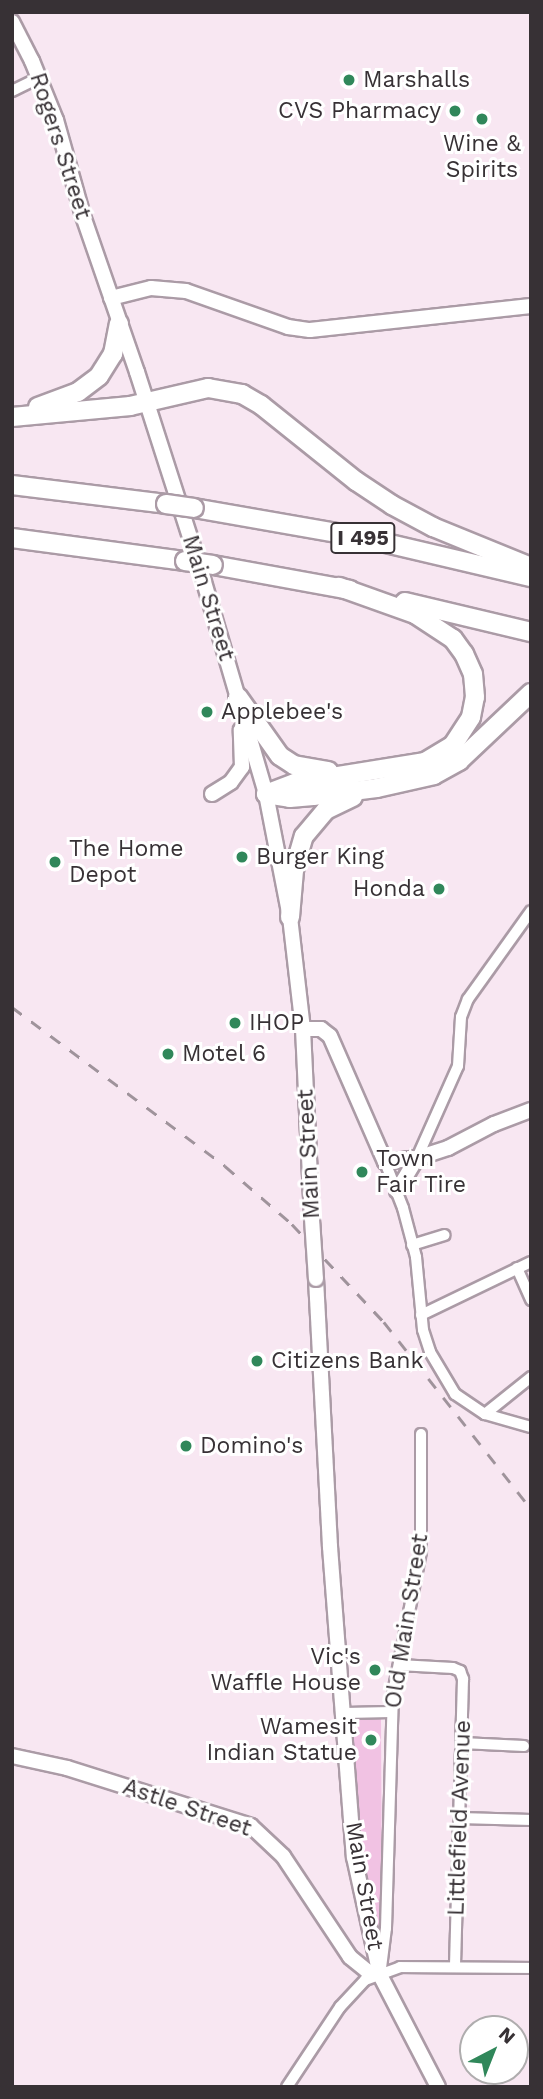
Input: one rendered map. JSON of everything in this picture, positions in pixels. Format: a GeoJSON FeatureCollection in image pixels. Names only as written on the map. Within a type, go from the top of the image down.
{"type":"FeatureCollection","features":[{"type":"Feature","properties":{"kind":"highway"},"geometry":{"type":"LineString","coordinates":[[12,415],[51,403],[89,385],[102,372],[113,354],[119,324]]}},
{"type":"Feature","properties":{"kind":"highway"},"geometry":{"type":"LineString","coordinates":[[12,415],[147,403],[208,388],[242,394],[261,405],[356,481],[392,505],[433,527],[531,567]]}},
{"type":"Feature","properties":{"kind":"highway","name":"I 495"},"geometry":{"type":"LineString","coordinates":[[12,485],[194,508],[360,537],[531,577]]}},
{"type":"Feature","properties":{"kind":"highway","name":"I 495"},"geometry":{"type":"LineString","coordinates":[[12,538],[213,565],[339,587],[531,632]]}},
{"type":"Feature","properties":{"kind":"highway"},"geometry":{"type":"LineString","coordinates":[[266,794],[295,783],[415,765],[446,751],[468,724],[474,704],[474,685],[464,654],[440,629],[403,609],[339,587]]}},
{"type":"Feature","properties":{"kind":"highway"},"geometry":{"type":"LineString","coordinates":[[266,794],[301,798],[377,788],[433,775],[455,765],[531,693]]}},
{"type":"Feature","properties":{"kind":"highway"},"geometry":{"type":"LineString","coordinates":[[238,697],[271,747],[294,765],[313,770],[356,772]]}},
{"type":"Feature","properties":{"kind":"highway"},"geometry":{"type":"LineString","coordinates":[[290,917],[293,870],[309,828],[329,808],[377,788]]}},
{"type":"Feature","properties":{"kind":"main road","name":"Rogers Street"},"geometry":{"type":"LineString","coordinates":[[12,22],[39,78],[60,131],[89,232]]}},
{"type":"Feature","properties":{"kind":"main road","name":"Main Street"},"geometry":{"type":"LineString","coordinates":[[89,232],[147,403],[238,697],[266,794],[290,917],[303,1029],[330,1547],[345,1713],[354,1857],[380,1975],[439,2087]]}},
{"type":"Feature","properties":{"kind":"main road"},"geometry":{"type":"LineString","coordinates":[[111,298],[151,288],[186,290],[288,327],[310,330],[531,306]]}},
{"type":"Feature","properties":{"kind":"main road"},"geometry":{"type":"LineString","coordinates":[[212,794],[231,782],[242,767],[238,697]]}},
{"type":"Feature","properties":{"kind":"main road"},"geometry":{"type":"LineString","coordinates":[[303,1029],[321,1029],[330,1036],[384,1162],[417,1158],[531,1110]]}},
{"type":"Feature","properties":{"kind":"main road"},"geometry":{"type":"LineString","coordinates":[[397,1191],[417,1158]]}},
{"type":"Feature","properties":{"kind":"main road","name":"Astle Street"},"geometry":{"type":"LineString","coordinates":[[12,1756],[67,1768],[251,1826],[274,1844],[290,1865],[350,1957],[367,1970],[380,1975]]}},
{"type":"Feature","properties":{"kind":"street"},"geometry":{"type":"LineString","coordinates":[[12,91],[39,78]]}},
{"type":"Feature","properties":{"kind":"street"},"geometry":{"type":"LineString","coordinates":[[417,1158],[458,1066],[461,1017],[468,999],[531,911]]}},
{"type":"Feature","properties":{"kind":"street"},"geometry":{"type":"LineString","coordinates":[[384,1162],[397,1191],[412,1245],[421,1315],[430,1352],[455,1394],[485,1414],[531,1427]]}},
{"type":"Feature","properties":{"kind":"street"},"geometry":{"type":"LineString","coordinates":[[412,1245],[444,1235]]}},
{"type":"Feature","properties":{"kind":"street"},"geometry":{"type":"LineString","coordinates":[[421,1315],[531,1262]]}},
{"type":"Feature","properties":{"kind":"street"},"geometry":{"type":"LineString","coordinates":[[517,1268],[531,1300]]}},
{"type":"Feature","properties":{"kind":"street"},"geometry":{"type":"LineString","coordinates":[[485,1414],[531,1377]]}},
{"type":"Feature","properties":{"kind":"street","name":"Old Main Street"},"geometry":{"type":"LineString","coordinates":[[380,1975],[386,1928],[391,1712],[421,1551],[421,1434]]}},
{"type":"Feature","properties":{"kind":"street","name":"Littlefield Avenue"},"geometry":{"type":"LineString","coordinates":[[399,1665],[460,1671],[463,1679],[455,1967]]}},
{"type":"Feature","properties":{"kind":"street"},"geometry":{"type":"LineString","coordinates":[[345,1713],[391,1712]]}},
{"type":"Feature","properties":{"kind":"street"},"geometry":{"type":"LineString","coordinates":[[462,1743],[524,1746]]}},
{"type":"Feature","properties":{"kind":"street"},"geometry":{"type":"LineString","coordinates":[[460,1818],[531,1820]]}},
{"type":"Feature","properties":{"kind":"street"},"geometry":{"type":"LineString","coordinates":[[287,2087],[346,1999],[365,1980],[400,1967],[531,1968]]}},
{"type":"Feature","properties":{"kind":"shaded area"},"geometry":{"type":"Polygon","coordinates":[[[381,1717],[382,1924],[378,1925],[363,1857],[352,1727],[354,1720],[381,1717]]]}},
{"type":"Feature","properties":{"kind":"railway"},"geometry":{"type":"LineString","coordinates":[[12,1007],[225,1166],[292,1224],[384,1322],[531,1509]]}},
{"type":"Feature","properties":{"kind":"place","name":"Marshalls"},"geometry":{"type":"Point","coordinates":[349,80]}},
{"type":"Feature","properties":{"kind":"place","name":"CVS Pharmacy"},"geometry":{"type":"Point","coordinates":[455,111]}},
{"type":"Feature","properties":{"kind":"place","name":"Wine & Spirits"},"geometry":{"type":"Point","coordinates":[482,119]}},
{"type":"Feature","properties":{"kind":"place","name":"Applebee's"},"geometry":{"type":"Point","coordinates":[207,712]}},
{"type":"Feature","properties":{"kind":"place","name":"Burger King"},"geometry":{"type":"Point","coordinates":[242,857]}},
{"type":"Feature","properties":{"kind":"place","name":"The Home Depot"},"geometry":{"type":"Point","coordinates":[55,862]}},
{"type":"Feature","properties":{"kind":"place","name":"Honda"},"geometry":{"type":"Point","coordinates":[439,889]}},
{"type":"Feature","properties":{"kind":"place","name":"IHOP"},"geometry":{"type":"Point","coordinates":[235,1023]}},
{"type":"Feature","properties":{"kind":"place","name":"Motel 6"},"geometry":{"type":"Point","coordinates":[168,1054]}},
{"type":"Feature","properties":{"kind":"place","name":"Town Fair Tire"},"geometry":{"type":"Point","coordinates":[362,1172]}},
{"type":"Feature","properties":{"kind":"place","name":"Citizens Bank"},"geometry":{"type":"Point","coordinates":[257,1361]}},
{"type":"Feature","properties":{"kind":"place","name":"Domino's"},"geometry":{"type":"Point","coordinates":[186,1446]}},
{"type":"Feature","properties":{"kind":"place","name":"Vic's Waffle House"},"geometry":{"type":"Point","coordinates":[375,1670]}},
{"type":"Feature","properties":{"kind":"place","name":"Wamesit Indian Statue"},"geometry":{"type":"Point","coordinates":[371,1740]}}]}
